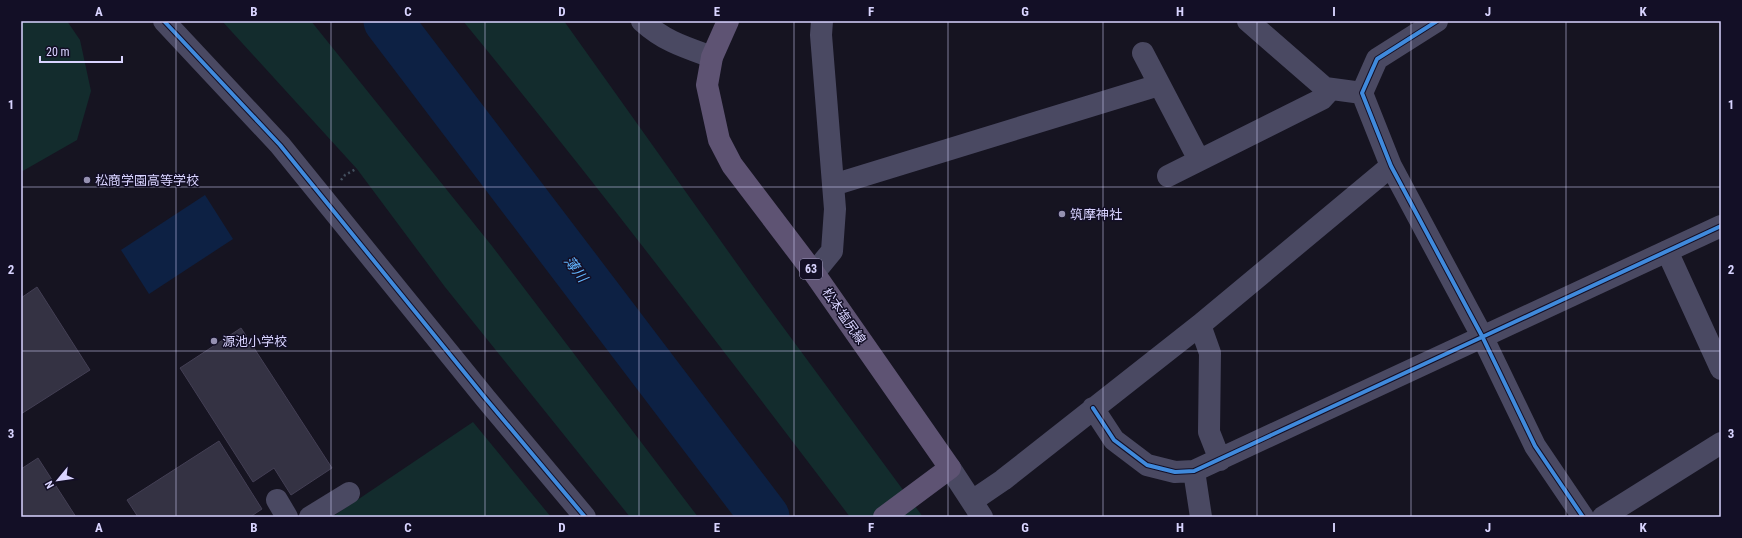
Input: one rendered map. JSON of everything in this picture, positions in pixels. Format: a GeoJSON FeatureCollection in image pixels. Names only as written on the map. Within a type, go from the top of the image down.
{"type":"FeatureCollection","features":[{"type":"Feature","properties":{"kind":"main road","name":"松本塩尻線"},"geometry":{"type":"LineString","coordinates":[[728,21],[712,57],[707,85],[719,140],[732,165],[814,272],[950,468]]}},
{"type":"Feature","properties":{"kind":"main road"},"geometry":{"type":"LineString","coordinates":[[884,517],[950,468]]}},
{"type":"Feature","properties":{"kind":"street"},"geometry":{"type":"LineString","coordinates":[[164,21],[280,145],[481,393],[585,517]]}},
{"type":"Feature","properties":{"kind":"street"},"geometry":{"type":"LineString","coordinates":[[642,21],[655,33],[675,44],[712,57]]}},
{"type":"Feature","properties":{"kind":"street"},"geometry":{"type":"LineString","coordinates":[[814,272],[832,251],[835,209],[821,34],[822,21]]}},
{"type":"Feature","properties":{"kind":"street"},"geometry":{"type":"LineString","coordinates":[[1248,21],[1325,88],[1362,93]]}},
{"type":"Feature","properties":{"kind":"street"},"geometry":{"type":"LineString","coordinates":[[1437,21],[1378,59],[1362,93],[1391,166],[1482,336],[1535,446],[1583,517]]}},
{"type":"Feature","properties":{"kind":"street"},"geometry":{"type":"LineString","coordinates":[[1143,53],[1199,160]]}},
{"type":"Feature","properties":{"kind":"street"},"geometry":{"type":"LineString","coordinates":[[833,185],[1024,136],[1159,85]]}},
{"type":"Feature","properties":{"kind":"street"},"geometry":{"type":"LineString","coordinates":[[1168,176],[1322,99],[1331,89]]}},
{"type":"Feature","properties":{"kind":"street"},"geometry":{"type":"LineString","coordinates":[[950,468],[977,509],[1002,480],[1200,325],[1391,166]]}},
{"type":"Feature","properties":{"kind":"street"},"geometry":{"type":"LineString","coordinates":[[1094,408],[1114,440],[1147,465],[1175,472],[1194,471],[1721,226]]}},
{"type":"Feature","properties":{"kind":"street"},"geometry":{"type":"LineString","coordinates":[[1667,251],[1721,369]]}},
{"type":"Feature","properties":{"kind":"street"},"geometry":{"type":"LineString","coordinates":[[1200,325],[1210,353],[1209,432],[1220,460]]}},
{"type":"Feature","properties":{"kind":"street"},"geometry":{"type":"LineString","coordinates":[[1603,517],[1721,443]]}},
{"type":"Feature","properties":{"kind":"street"},"geometry":{"type":"LineString","coordinates":[[1194,471],[1201,517]]}},
{"type":"Feature","properties":{"kind":"street"},"geometry":{"type":"LineString","coordinates":[[310,517],[349,493]]}},
{"type":"Feature","properties":{"kind":"path"},"geometry":{"type":"LineString","coordinates":[[340,182],[345,175],[356,169]]}},
{"type":"Feature","properties":{"kind":"green space"},"geometry":{"type":"Polygon","coordinates":[[[21,21],[67,21],[80,40],[91,91],[77,140],[21,172],[21,21]]]}},
{"type":"Feature","properties":{"kind":"green space"},"geometry":{"type":"Polygon","coordinates":[[[222,21],[311,21],[492,246],[698,517],[630,517],[445,287],[357,169],[222,21]]]}},
{"type":"Feature","properties":{"kind":"green space"},"geometry":{"type":"Polygon","coordinates":[[[463,21],[564,21],[755,289],[923,517],[850,517],[707,329],[513,82],[463,21]]]}},
{"type":"Feature","properties":{"kind":"green space"},"geometry":{"type":"Polygon","coordinates":[[[473,422],[551,517],[332,517],[473,422]]]}},
{"type":"Feature","properties":{"kind":"water"},"geometry":{"type":"Polygon","coordinates":[[[205,195],[233,239],[149,294],[121,250],[205,195]]]}},
{"type":"Feature","properties":{"kind":"building"},"geometry":{"type":"Polygon","coordinates":[[[37,287],[90,370],[21,414],[21,298],[37,287]]]}},
{"type":"Feature","properties":{"kind":"building"},"geometry":{"type":"Polygon","coordinates":[[[241,328],[332,468],[291,495],[274,468],[253,482],[180,368],[241,328]]]}},
{"type":"Feature","properties":{"kind":"building"},"geometry":{"type":"Polygon","coordinates":[[[219,441],[262,509],[250,517],[138,517],[127,500],[219,441]]]}},
{"type":"Feature","properties":{"kind":"building"},"geometry":{"type":"Polygon","coordinates":[[[38,458],[76,517],[21,517],[21,469],[38,458]]]}},
{"type":"Feature","properties":{"kind":"waterway","name":"薄川"},"geometry":{"type":"LineString","coordinates":[[388,21],[765,517]]}},
{"type":"Feature","properties":{"kind":"cycle path"},"geometry":{"type":"LineString","coordinates":[[164,21],[280,145],[486,399],[585,517]]}},
{"type":"Feature","properties":{"kind":"cycle path"},"geometry":{"type":"LineString","coordinates":[[1437,21],[1377,59],[1362,93],[1391,166],[1482,336],[1535,446],[1583,517]]}},
{"type":"Feature","properties":{"kind":"cycle path"},"geometry":{"type":"LineString","coordinates":[[1093,408],[1114,440],[1147,465],[1175,472],[1194,471],[1721,226]]}},
{"type":"Feature","properties":{"kind":"place","name":"松商学園高等学校"},"geometry":{"type":"Point","coordinates":[87,180]}},
{"type":"Feature","properties":{"kind":"place","name":"筑摩神社"},"geometry":{"type":"Point","coordinates":[1062,214]}},
{"type":"Feature","properties":{"kind":"place","name":"源池小学校"},"geometry":{"type":"Point","coordinates":[214,341]}}]}
